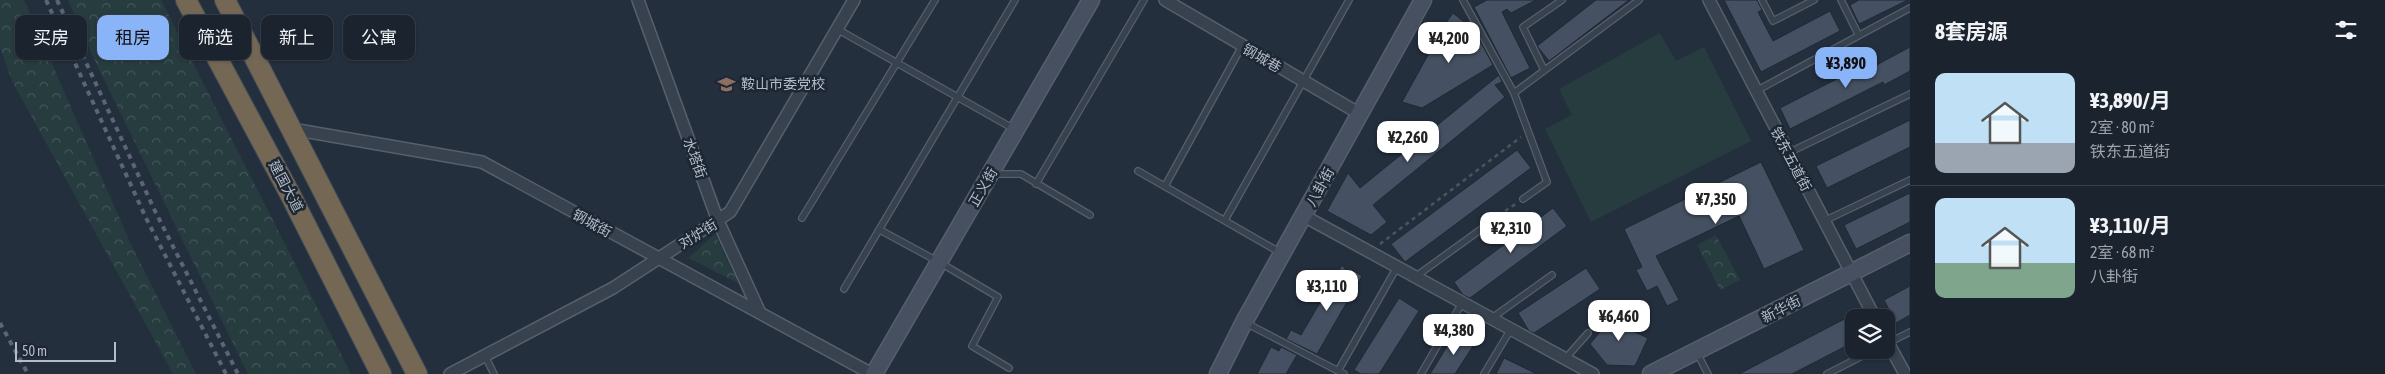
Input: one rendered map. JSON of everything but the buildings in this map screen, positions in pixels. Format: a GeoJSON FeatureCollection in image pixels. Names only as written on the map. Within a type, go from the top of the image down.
{"type":"FeatureCollection","features":[{"type":"Feature","properties":{"kind":"highway","name":"建国大道"},"geometry":{"type":"LineString","coordinates":[[186,0],[290,194],[382,374]]}},
{"type":"Feature","properties":{"kind":"highway"},"geometry":{"type":"LineString","coordinates":[[226,0],[417,374]]}},
{"type":"Feature","properties":{"kind":"street","name":"水塔街"},"geometry":{"type":"LineString","coordinates":[[638,0],[718,221],[760,312]]}},
{"type":"Feature","properties":{"kind":"street","name":"对炉街"},"geometry":{"type":"LineString","coordinates":[[450,374],[613,288],[730,212],[854,0]]}},
{"type":"Feature","properties":{"kind":"street","name":"正义街"},"geometry":{"type":"LineString","coordinates":[[873,374],[1091,0]]}},
{"type":"Feature","properties":{"kind":"street","name":"钢城巷"},"geometry":{"type":"LineString","coordinates":[[1165,0],[1360,114]]}},
{"type":"Feature","properties":{"kind":"street","name":"铁东五道街"},"geometry":{"type":"LineString","coordinates":[[1709,0],[1870,309]]}},
{"type":"Feature","properties":{"kind":"street","name":"八卦街"},"geometry":{"type":"LineString","coordinates":[[1218,374],[1244,322],[1421,1]]}},
{"type":"Feature","properties":{"kind":"street","name":"钢城街"},"geometry":{"type":"LineString","coordinates":[[292,129],[482,162],[657,259],[760,312],[873,374]]}},
{"type":"Feature","properties":{"kind":"street"},"geometry":{"type":"LineString","coordinates":[[1304,216],[1593,374]]}},
{"type":"Feature","properties":{"kind":"street","name":"新华街"},"geometry":{"type":"LineString","coordinates":[[1651,374],[1910,243]]}},
{"type":"Feature","properties":{"kind":"street"},"geometry":{"type":"LineString","coordinates":[[1895,356],[1905,374]]}},
{"type":"Feature","properties":{"kind":"lane"},"geometry":{"type":"LineString","coordinates":[[802,218],[935,0]]}},
{"type":"Feature","properties":{"kind":"lane"},"geometry":{"type":"LineString","coordinates":[[844,289],[1015,0]]}},
{"type":"Feature","properties":{"kind":"lane"},"geometry":{"type":"LineString","coordinates":[[1036,184],[1144,0]]}},
{"type":"Feature","properties":{"kind":"lane"},"geometry":{"type":"LineString","coordinates":[[1224,220],[1349,0]]}},
{"type":"Feature","properties":{"kind":"lane"},"geometry":{"type":"LineString","coordinates":[[1463,0],[1514,93],[1547,182],[1523,199]]}},
{"type":"Feature","properties":{"kind":"lane"},"geometry":{"type":"LineString","coordinates":[[1544,70],[1523,27],[1562,0]]}},
{"type":"Feature","properties":{"kind":"lane"},"geometry":{"type":"LineString","coordinates":[[1514,93],[1639,0]]}},
{"type":"Feature","properties":{"kind":"lane"},"geometry":{"type":"LineString","coordinates":[[1762,0],[1773,21],[1814,0]]}},
{"type":"Feature","properties":{"kind":"lane"},"geometry":{"type":"LineString","coordinates":[[1841,0],[1858,34]]}},
{"type":"Feature","properties":{"kind":"lane"},"geometry":{"type":"LineString","coordinates":[[1756,91],[1858,34],[1910,8]]}},
{"type":"Feature","properties":{"kind":"lane"},"geometry":{"type":"LineString","coordinates":[[838,29],[1016,130]]}},
{"type":"Feature","properties":{"kind":"lane"},"geometry":{"type":"LineString","coordinates":[[1165,186],[1242,46]]}},
{"type":"Feature","properties":{"kind":"lane"},"geometry":{"type":"LineString","coordinates":[[1788,153],[1910,94]]}},
{"type":"Feature","properties":{"kind":"lane"},"geometry":{"type":"LineString","coordinates":[[1138,171],[1283,254]]}},
{"type":"Feature","properties":{"kind":"lane"},"geometry":{"type":"LineString","coordinates":[[991,174],[1021,174],[1090,215]]}},
{"type":"Feature","properties":{"kind":"lane"},"geometry":{"type":"LineString","coordinates":[[1824,221],[1910,180]]}},
{"type":"Feature","properties":{"kind":"lane"},"geometry":{"type":"LineString","coordinates":[[1415,276],[1498,216]]}},
{"type":"Feature","properties":{"kind":"lane"},"geometry":{"type":"LineString","coordinates":[[880,230],[998,297],[972,346],[1009,368]]}},
{"type":"Feature","properties":{"kind":"lane"},"geometry":{"type":"LineString","coordinates":[[1244,322],[1341,373],[1397,267]]}},
{"type":"Feature","properties":{"kind":"lane"},"geometry":{"type":"LineString","coordinates":[[1492,318],[1552,275]]}},
{"type":"Feature","properties":{"kind":"lane"},"geometry":{"type":"LineString","coordinates":[[1421,374],[1462,303]]}},
{"type":"Feature","properties":{"kind":"lane"},"geometry":{"type":"LineString","coordinates":[[1484,374],[1511,329]]}},
{"type":"Feature","properties":{"kind":"lane"},"geometry":{"type":"LineString","coordinates":[[1895,339],[1910,332]]}},
{"type":"Feature","properties":{"kind":"lane"},"geometry":{"type":"LineString","coordinates":[[1565,359],[1588,333]]}},
{"type":"Feature","properties":{"kind":"lane"},"geometry":{"type":"LineString","coordinates":[[1696,351],[1708,374]]}},
{"type":"Feature","properties":{"kind":"lane"},"geometry":{"type":"LineString","coordinates":[[485,356],[494,374]]}},
{"type":"Feature","properties":{"kind":"lane"},"geometry":{"type":"LineString","coordinates":[[1828,374],[1857,359]]}},
{"type":"Feature","properties":{"kind":"path"},"geometry":{"type":"LineString","coordinates":[[1370,252],[1528,132]]}},
{"type":"Feature","properties":{"kind":"path"},"geometry":{"type":"LineString","coordinates":[[1498,216],[1523,199]]}},
{"type":"Feature","properties":{"kind":"green space"},"geometry":{"type":"Polygon","coordinates":[[[0,0],[24,0],[31,15],[15,15],[15,60],[50,60],[130,242],[196,374],[173,374],[12,81],[0,47],[0,0]]]}},
{"type":"Feature","properties":{"kind":"green space"},"geometry":{"type":"Polygon","coordinates":[[[68,0],[161,0],[169,15],[97,15],[97,60],[169,60],[169,16],[179,35],[179,60],[191,60],[351,374],[248,374],[96,63],[87,43],[87,15],[75,15],[68,0]]]}},
{"type":"Feature","properties":{"kind":"green space"},"geometry":{"type":"Polygon","coordinates":[[[1660,33],[1676,61],[1704,47],[1751,141],[1591,222],[1545,129],[1572,115],[1559,89],[1660,33]]]}},
{"type":"Feature","properties":{"kind":"green space"},"geometry":{"type":"Polygon","coordinates":[[[715,234],[738,283],[688,258],[715,234]]]}},
{"type":"Feature","properties":{"kind":"green space"},"geometry":{"type":"Polygon","coordinates":[[[1716,235],[1740,280],[1720,290],[1697,245],[1716,235]]]}},
{"type":"Feature","properties":{"kind":"railway"},"geometry":{"type":"LineString","coordinates":[[46,0],[146,218],[226,374]]}},
{"type":"Feature","properties":{"kind":"railway"},"geometry":{"type":"LineString","coordinates":[[57,0],[155,211],[238,374]]}},
{"type":"Feature","properties":{"kind":"railway"},"geometry":{"type":"LineString","coordinates":[[0,323],[28,374]]}},
{"type":"Feature","properties":{"kind":"place","name":"鞍山市委党校"},"geometry":{"type":"Point","coordinates":[727,84]}}]}
